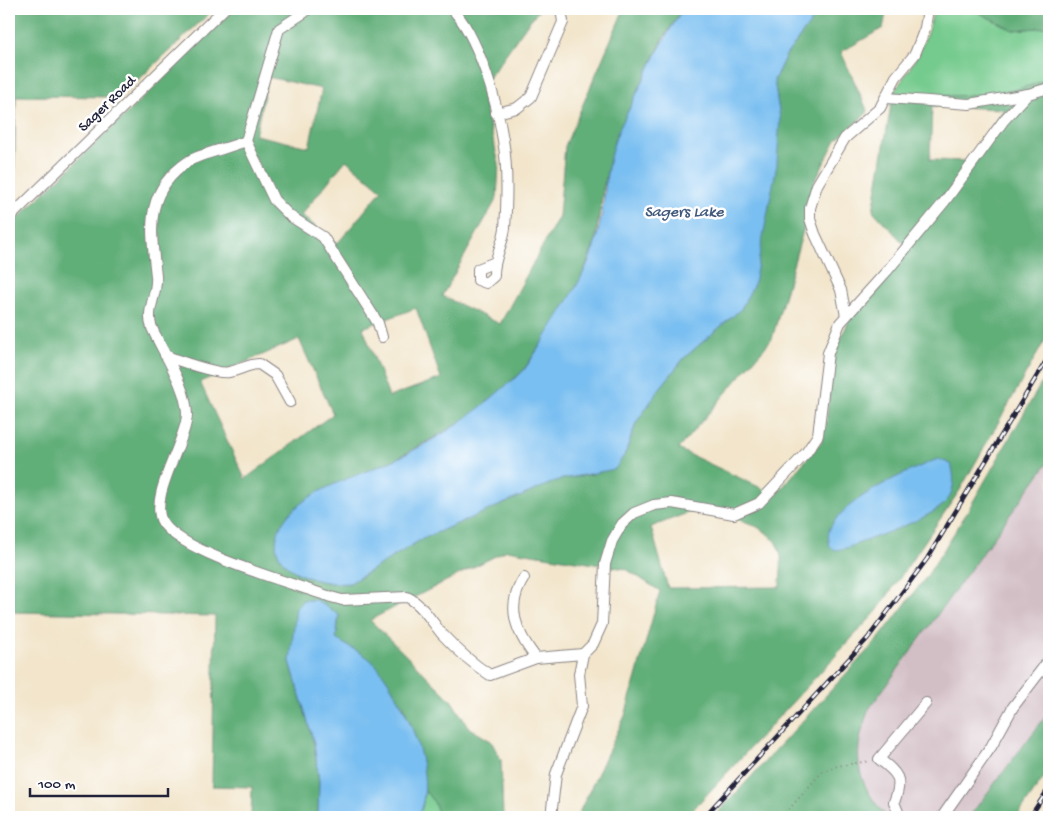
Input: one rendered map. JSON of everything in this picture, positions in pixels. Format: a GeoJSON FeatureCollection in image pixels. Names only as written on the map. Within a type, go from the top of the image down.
{"type":"FeatureCollection","features":[{"type":"Feature","properties":{"kind":"street","name":"Sager Road"},"geometry":{"type":"LineString","coordinates":[[9,218],[224,9]]}},
{"type":"Feature","properties":{"kind":"street"},"geometry":{"type":"LineString","coordinates":[[452,9],[470,32],[488,80],[503,139],[506,181],[505,230],[493,262]]}},
{"type":"Feature","properties":{"kind":"street"},"geometry":{"type":"LineString","coordinates":[[496,113],[517,108],[532,97],[563,22],[561,9]]}},
{"type":"Feature","properties":{"kind":"street"},"geometry":{"type":"LineString","coordinates":[[846,316],[841,290],[810,219],[810,208],[817,185],[845,138],[880,108],[887,98],[896,77],[915,54],[925,28],[928,9]]}},
{"type":"Feature","properties":{"kind":"street"},"geometry":{"type":"LineString","coordinates":[[307,10],[279,29],[246,141],[274,200],[290,216],[324,237],[378,323],[382,337]]}},
{"type":"Feature","properties":{"kind":"street"},"geometry":{"type":"LineString","coordinates":[[887,98],[969,104],[1028,94],[1049,88]]}},
{"type":"Feature","properties":{"kind":"street"},"geometry":{"type":"LineString","coordinates":[[551,817],[556,774],[582,706],[580,674],[583,654],[593,644],[602,624],[605,564],[612,541],[622,524],[634,513],[654,505],[672,503],[734,514],[759,503],[806,452],[818,435],[828,353],[840,323],[899,257],[945,200],[1004,120],[1028,94]]}},
{"type":"Feature","properties":{"kind":"street"},"geometry":{"type":"LineString","coordinates":[[246,141],[190,160],[158,194],[152,214],[151,229],[156,277],[149,317],[151,326],[173,370],[187,413],[186,431],[170,463],[158,511],[161,521],[169,531],[184,541],[233,564],[342,600],[407,597],[414,600],[444,635],[478,668],[490,675],[536,658],[583,654]]}},
{"type":"Feature","properties":{"kind":"street"},"geometry":{"type":"LineString","coordinates":[[165,355],[178,362],[196,364],[218,373],[227,373],[260,364],[275,375],[290,402]]}},
{"type":"Feature","properties":{"kind":"street"},"geometry":{"type":"LineString","coordinates":[[524,578],[516,590],[514,602],[517,629],[522,640],[536,658]]}},
{"type":"Feature","properties":{"kind":"street"},"geometry":{"type":"LineString","coordinates":[[942,817],[991,747],[1013,707],[1049,660]]}},
{"type":"Feature","properties":{"kind":"street"},"geometry":{"type":"LineString","coordinates":[[900,817],[894,802],[899,790],[899,780],[892,770],[879,759],[926,703]]}},
{"type":"Feature","properties":{"kind":"path"},"geometry":{"type":"LineString","coordinates":[[782,817],[822,772],[837,766],[879,759]]}},
{"type":"Feature","properties":{"kind":"shaded area"},"geometry":{"type":"Polygon","coordinates":[[[1049,461],[1049,712],[969,817],[887,817],[876,805],[858,771],[859,737],[869,709],[1049,461]]]}},
{"type":"Feature","properties":{"kind":"green space"},"geometry":{"type":"Polygon","coordinates":[[[9,9],[214,9],[120,97],[16,96],[14,190],[9,195],[9,9]]]}},
{"type":"Feature","properties":{"kind":"green space"},"geometry":{"type":"Polygon","coordinates":[[[235,9],[540,9],[481,89],[499,164],[497,198],[442,296],[500,324],[559,216],[565,146],[624,9],[683,9],[664,37],[615,138],[603,190],[595,243],[576,291],[523,371],[472,416],[396,459],[336,484],[308,499],[291,512],[295,572],[322,581],[350,583],[422,539],[558,480],[593,474],[625,454],[636,423],[684,358],[741,309],[780,118],[774,80],[786,55],[821,9],[887,9],[883,28],[841,52],[868,112],[836,140],[814,182],[805,224],[772,339],[678,449],[776,495],[821,442],[826,424],[831,375],[837,348],[849,320],[910,250],[873,211],[893,93],[953,96],[992,94],[1030,85],[1049,78],[1049,333],[960,490],[877,611],[686,817],[577,817],[625,716],[660,591],[626,569],[507,550],[370,620],[451,700],[469,728],[491,741],[501,760],[503,817],[440,817],[434,802],[425,791],[417,743],[403,705],[336,639],[339,615],[316,600],[290,661],[314,743],[319,781],[318,817],[251,817],[252,787],[212,786],[215,616],[9,612],[10,232],[16,220],[235,9]],[[268,77],[255,135],[309,147],[322,89],[268,77]],[[932,106],[930,160],[967,161],[1004,109],[932,106]],[[346,160],[301,215],[337,244],[382,190],[346,160]],[[416,308],[363,328],[389,397],[441,378],[416,308]],[[299,339],[200,382],[245,479],[333,414],[299,339]],[[695,510],[651,527],[668,588],[780,587],[780,552],[775,542],[767,533],[756,526],[731,517],[695,510]]]}},
{"type":"Feature","properties":{"kind":"green space"},"geometry":{"type":"Polygon","coordinates":[[[934,9],[972,9],[1013,30],[1049,27],[1049,78],[1030,85],[992,94],[953,96],[893,93],[918,53],[934,9]]]}},
{"type":"Feature","properties":{"kind":"green space"},"geometry":{"type":"Polygon","coordinates":[[[972,9],[1049,9],[1049,27],[1013,30],[972,9]]]}},
{"type":"Feature","properties":{"kind":"green space"},"geometry":{"type":"Polygon","coordinates":[[[1049,370],[1049,461],[869,709],[860,740],[859,766],[868,791],[887,817],[714,817],[880,637],[927,576],[963,519],[1049,370]]]}},
{"type":"Feature","properties":{"kind":"green space"},"geometry":{"type":"Polygon","coordinates":[[[1049,712],[1049,770],[1017,817],[969,817],[1049,712]]]}},
{"type":"Feature","properties":{"kind":"green space"},"geometry":{"type":"Polygon","coordinates":[[[425,791],[434,802],[440,817],[417,817],[422,808],[425,791]]]}},
{"type":"Feature","properties":{"kind":"water","name":"Sagers Lake"},"geometry":{"type":"Polygon","coordinates":[[[683,9],[821,9],[786,55],[774,80],[780,118],[777,164],[754,284],[741,309],[684,358],[660,388],[636,423],[625,454],[615,469],[558,480],[422,539],[350,583],[323,581],[309,578],[296,572],[286,564],[279,554],[276,542],[280,528],[289,515],[301,504],[331,486],[396,459],[438,436],[478,409],[527,366],[567,303],[591,256],[599,231],[609,163],[616,137],[658,52],[683,9]]]}},
{"type":"Feature","properties":{"kind":"water"},"geometry":{"type":"Polygon","coordinates":[[[938,459],[951,464],[953,479],[951,494],[938,509],[899,528],[846,548],[836,550],[830,547],[829,530],[849,506],[895,478],[938,459]]]}},
{"type":"Feature","properties":{"kind":"water"},"geometry":{"type":"Polygon","coordinates":[[[303,600],[316,600],[339,615],[336,639],[371,660],[386,678],[397,696],[416,738],[422,760],[423,801],[417,817],[318,817],[319,781],[314,743],[290,661],[296,608],[303,600]]]}},
{"type":"Feature","properties":{"kind":"railway"},"geometry":{"type":"LineString","coordinates":[[704,817],[868,638],[927,559],[1049,356]]}},
{"type":"Feature","properties":{"kind":"railway"},"geometry":{"type":"LineString","coordinates":[[1030,817],[1049,788]]}}]}
